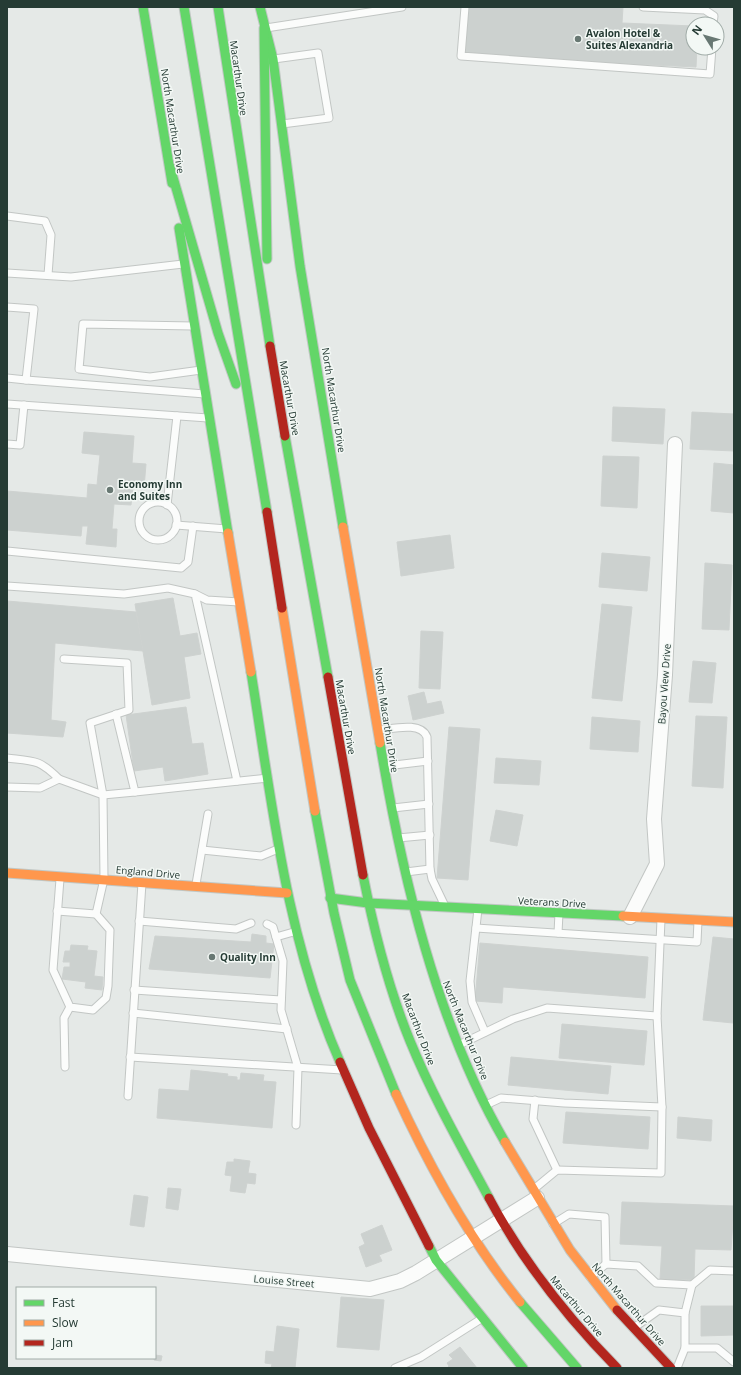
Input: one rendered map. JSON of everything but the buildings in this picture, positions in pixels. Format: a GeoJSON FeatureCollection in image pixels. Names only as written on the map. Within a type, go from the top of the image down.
{"type":"FeatureCollection","features":[{"type":"Feature","properties":{"kind":"main road","name":"North Macarthur Drive"},"geometry":{"type":"LineString","coordinates":[[143,7],[270,778],[287,894],[297,931],[330,1037],[369,1128],[436,1260],[523,1368]]}},
{"type":"Feature","properties":{"kind":"main road"},"geometry":{"type":"LineString","coordinates":[[184,7],[330,898],[351,980],[382,1062],[416,1140],[472,1237],[507,1287],[548,1337],[577,1368]]}},
{"type":"Feature","properties":{"kind":"main road","name":"Macarthur Drive"},"geometry":{"type":"LineString","coordinates":[[218,7],[268,338],[346,778],[355,837],[368,903],[381,954],[398,1006],[423,1071],[445,1118],[502,1221],[528,1264],[566,1314],[617,1368]]}},
{"type":"Feature","properties":{"kind":"main road","name":"North Macarthur Drive"},"geometry":{"type":"LineString","coordinates":[[260,7],[264,28],[273,59],[300,266],[383,766],[396,838],[412,905],[439,994],[460,1045],[486,1106],[534,1194],[552,1225],[590,1277],[671,1368]]}},
{"type":"Feature","properties":{"kind":"main road"},"geometry":{"type":"LineString","coordinates":[[264,28],[268,338]]}},
{"type":"Feature","properties":{"kind":"main road"},"geometry":{"type":"LineString","coordinates":[[170,167],[218,332],[257,446]]}},
{"type":"Feature","properties":{"kind":"main road","name":"England Drive"},"geometry":{"type":"LineString","coordinates":[[7,873],[104,879],[287,894]]}},
{"type":"Feature","properties":{"kind":"main road","name":"Veterans Drive"},"geometry":{"type":"LineString","coordinates":[[330,898],[368,903],[734,922]]}},
{"type":"Feature","properties":{"kind":"street","name":"Bayou View Drive"},"geometry":{"type":"LineString","coordinates":[[630,917],[657,864],[654,818],[665,675],[675,444]]}},
{"type":"Feature","properties":{"kind":"street","name":"Louise Street"},"geometry":{"type":"LineString","coordinates":[[7,1254],[370,1289],[400,1281],[416,1273],[472,1237],[502,1221],[534,1194]]}},
{"type":"Feature","properties":{"kind":"lane"},"geometry":{"type":"LineString","coordinates":[[264,28],[402,7]]}},
{"type":"Feature","properties":{"kind":"lane"},"geometry":{"type":"LineString","coordinates":[[465,7],[461,56],[710,74],[711,56]]}},
{"type":"Feature","properties":{"kind":"lane"},"geometry":{"type":"LineString","coordinates":[[643,7],[705,10],[714,16]]}},
{"type":"Feature","properties":{"kind":"lane"},"geometry":{"type":"LineString","coordinates":[[273,59],[318,53],[329,118],[282,124]]}},
{"type":"Feature","properties":{"kind":"lane"},"geometry":{"type":"LineString","coordinates":[[7,216],[45,221],[51,236],[48,275]]}},
{"type":"Feature","properties":{"kind":"lane"},"geometry":{"type":"LineString","coordinates":[[7,273],[71,277],[185,264]]}},
{"type":"Feature","properties":{"kind":"lane"},"geometry":{"type":"LineString","coordinates":[[7,307],[34,308],[26,380]]}},
{"type":"Feature","properties":{"kind":"lane"},"geometry":{"type":"LineString","coordinates":[[195,326],[83,324],[79,369],[150,377],[202,369]]}},
{"type":"Feature","properties":{"kind":"lane"},"geometry":{"type":"LineString","coordinates":[[7,378],[206,395]]}},
{"type":"Feature","properties":{"kind":"lane"},"geometry":{"type":"LineString","coordinates":[[7,404],[210,418]]}},
{"type":"Feature","properties":{"kind":"lane"},"geometry":{"type":"LineString","coordinates":[[7,444],[20,445],[24,405]]}},
{"type":"Feature","properties":{"kind":"lane"},"geometry":{"type":"LineString","coordinates":[[167,505],[177,416]]}},
{"type":"Feature","properties":{"kind":"lane"},"geometry":{"type":"LineString","coordinates":[[156,502],[167,505],[175,513],[176,525],[169,536],[157,540],[145,535],[141,530],[140,517],[145,507],[156,502]]}},
{"type":"Feature","properties":{"kind":"lane"},"geometry":{"type":"LineString","coordinates":[[176,525],[229,529]]}},
{"type":"Feature","properties":{"kind":"lane"},"geometry":{"type":"LineString","coordinates":[[7,551],[181,568],[188,562],[193,526]]}},
{"type":"Feature","properties":{"kind":"lane"},"geometry":{"type":"LineString","coordinates":[[7,586],[124,594],[168,588],[195,594],[208,600],[241,602]]}},
{"type":"Feature","properties":{"kind":"lane"},"geometry":{"type":"LineString","coordinates":[[195,594],[237,781]]}},
{"type":"Feature","properties":{"kind":"lane"},"geometry":{"type":"LineString","coordinates":[[64,659],[127,662],[129,710],[90,723],[103,795],[104,879],[96,914]]}},
{"type":"Feature","properties":{"kind":"lane"},"geometry":{"type":"LineString","coordinates":[[116,714],[135,792]]}},
{"type":"Feature","properties":{"kind":"lane"},"geometry":{"type":"LineString","coordinates":[[378,730],[412,728],[421,730],[427,737],[430,869],[432,879],[446,907]]}},
{"type":"Feature","properties":{"kind":"lane"},"geometry":{"type":"LineString","coordinates":[[7,758],[35,761],[46,766],[59,779],[103,795],[270,778]]}},
{"type":"Feature","properties":{"kind":"lane"},"geometry":{"type":"LineString","coordinates":[[383,766],[428,762]]}},
{"type":"Feature","properties":{"kind":"lane"},"geometry":{"type":"LineString","coordinates":[[7,787],[40,788],[59,779]]}},
{"type":"Feature","properties":{"kind":"lane"},"geometry":{"type":"LineString","coordinates":[[391,808],[429,804]]}},
{"type":"Feature","properties":{"kind":"lane"},"geometry":{"type":"LineString","coordinates":[[196,887],[208,814]]}},
{"type":"Feature","properties":{"kind":"lane"},"geometry":{"type":"LineString","coordinates":[[396,838],[430,836]]}},
{"type":"Feature","properties":{"kind":"lane"},"geometry":{"type":"LineString","coordinates":[[202,850],[261,856],[280,848]]}},
{"type":"Feature","properties":{"kind":"lane"},"geometry":{"type":"LineString","coordinates":[[404,872],[430,869]]}},
{"type":"Feature","properties":{"kind":"lane"},"geometry":{"type":"LineString","coordinates":[[60,876],[53,970],[70,1008]]}},
{"type":"Feature","properties":{"kind":"lane"},"geometry":{"type":"LineString","coordinates":[[128,1096],[138,921],[142,883]]}},
{"type":"Feature","properties":{"kind":"lane"},"geometry":{"type":"LineString","coordinates":[[478,909],[470,981],[472,1002],[485,1032]]}},
{"type":"Feature","properties":{"kind":"lane"},"geometry":{"type":"LineString","coordinates":[[57,911],[96,914],[110,930],[108,986],[106,998],[93,1010],[70,1008]]}},
{"type":"Feature","properties":{"kind":"lane"},"geometry":{"type":"LineString","coordinates":[[558,933],[559,913]]}},
{"type":"Feature","properties":{"kind":"lane"},"geometry":{"type":"LineString","coordinates":[[534,1194],[557,1170],[660,1173],[662,1107],[657,1016],[661,918]]}},
{"type":"Feature","properties":{"kind":"lane"},"geometry":{"type":"LineString","coordinates":[[476,928],[697,942],[698,920]]}},
{"type":"Feature","properties":{"kind":"lane"},"geometry":{"type":"LineString","coordinates":[[138,921],[236,929],[251,923]]}},
{"type":"Feature","properties":{"kind":"lane"},"geometry":{"type":"LineString","coordinates":[[267,924],[273,927],[284,962],[281,1010],[298,1068],[296,1124]]}},
{"type":"Feature","properties":{"kind":"lane"},"geometry":{"type":"LineString","coordinates":[[276,937],[297,931]]}},
{"type":"Feature","properties":{"kind":"lane"},"geometry":{"type":"LineString","coordinates":[[134,990],[281,1000]]}},
{"type":"Feature","properties":{"kind":"lane"},"geometry":{"type":"LineString","coordinates":[[65,1067],[64,1018],[70,1008]]}},
{"type":"Feature","properties":{"kind":"lane"},"geometry":{"type":"LineString","coordinates":[[460,1045],[513,1019],[546,1008],[657,1016]]}},
{"type":"Feature","properties":{"kind":"lane"},"geometry":{"type":"LineString","coordinates":[[133,1014],[287,1029]]}},
{"type":"Feature","properties":{"kind":"lane"},"geometry":{"type":"LineString","coordinates":[[130,1057],[344,1070]]}},
{"type":"Feature","properties":{"kind":"lane"},"geometry":{"type":"LineString","coordinates":[[486,1106],[501,1098],[662,1107]]}},
{"type":"Feature","properties":{"kind":"lane"},"geometry":{"type":"LineString","coordinates":[[535,1100],[533,1119],[557,1170]]}},
{"type":"Feature","properties":{"kind":"lane"},"geometry":{"type":"LineString","coordinates":[[552,1225],[569,1214],[605,1217],[606,1264]]}},
{"type":"Feature","properties":{"kind":"lane"},"geometry":{"type":"LineString","coordinates":[[590,1277],[606,1264],[638,1266],[656,1284],[692,1285]]}},
{"type":"Feature","properties":{"kind":"lane"},"geometry":{"type":"LineString","coordinates":[[676,1368],[685,1348],[685,1313],[692,1285],[710,1270],[734,1271]]}},
{"type":"Feature","properties":{"kind":"lane"},"geometry":{"type":"LineString","coordinates":[[634,1328],[659,1310],[685,1313]]}},
{"type":"Feature","properties":{"kind":"lane"},"geometry":{"type":"LineString","coordinates":[[395,1368],[421,1357],[483,1318]]}},
{"type":"Feature","properties":{"kind":"lane"},"geometry":{"type":"LineString","coordinates":[[685,1348],[717,1348],[734,1362]]}},
{"type":"Feature","properties":{"kind":"traffic: fast"},"geometry":{"type":"LineString","coordinates":[[143,7],[172,183]]}},
{"type":"Feature","properties":{"kind":"traffic: fast"},"geometry":{"type":"LineString","coordinates":[[184,7],[267,512]]}},
{"type":"Feature","properties":{"kind":"traffic: fast"},"geometry":{"type":"LineString","coordinates":[[218,7],[270,346]]}},
{"type":"Feature","properties":{"kind":"traffic: fast"},"geometry":{"type":"LineString","coordinates":[[260,7],[273,59],[300,266],[343,527]]}},
{"type":"Feature","properties":{"kind":"traffic: fast"},"geometry":{"type":"LineString","coordinates":[[264,28],[267,259]]}},
{"type":"Feature","properties":{"kind":"traffic: fast"},"geometry":{"type":"LineString","coordinates":[[170,167],[218,333],[236,384]]}},
{"type":"Feature","properties":{"kind":"traffic: fast"},"geometry":{"type":"LineString","coordinates":[[179,228],[228,533]]}},
{"type":"Feature","properties":{"kind":"traffic: fast"},"geometry":{"type":"LineString","coordinates":[[285,436],[328,677]]}},
{"type":"Feature","properties":{"kind":"traffic: fast"},"geometry":{"type":"LineString","coordinates":[[251,672],[274,821],[294,919],[306,968],[340,1062]]}},
{"type":"Feature","properties":{"kind":"traffic: fast"},"geometry":{"type":"LineString","coordinates":[[380,743],[399,845],[425,948],[441,999],[460,1049],[481,1097],[505,1142]]}},
{"type":"Feature","properties":{"kind":"traffic: fast"},"geometry":{"type":"LineString","coordinates":[[315,811],[334,913],[350,980],[396,1094]]}},
{"type":"Feature","properties":{"kind":"traffic: fast"},"geometry":{"type":"LineString","coordinates":[[363,875],[382,959],[402,1021],[437,1101],[489,1198]]}},
{"type":"Feature","properties":{"kind":"traffic: fast"},"geometry":{"type":"LineString","coordinates":[[330,898],[368,903]]}},
{"type":"Feature","properties":{"kind":"traffic: fast"},"geometry":{"type":"LineString","coordinates":[[368,903],[623,916]]}},
{"type":"Feature","properties":{"kind":"traffic: fast"},"geometry":{"type":"LineString","coordinates":[[429,1246],[436,1260],[523,1368]]}},
{"type":"Feature","properties":{"kind":"traffic: fast"},"geometry":{"type":"LineString","coordinates":[[520,1302],[577,1368]]}},
{"type":"Feature","properties":{"kind":"traffic: slow"},"geometry":{"type":"LineString","coordinates":[[343,527],[380,743]]}},
{"type":"Feature","properties":{"kind":"traffic: slow"},"geometry":{"type":"LineString","coordinates":[[228,533],[251,672]]}},
{"type":"Feature","properties":{"kind":"traffic: slow"},"geometry":{"type":"LineString","coordinates":[[282,608],[315,811]]}},
{"type":"Feature","properties":{"kind":"traffic: slow"},"geometry":{"type":"LineString","coordinates":[[7,873],[287,893]]}},
{"type":"Feature","properties":{"kind":"traffic: slow"},"geometry":{"type":"LineString","coordinates":[[623,916],[734,922]]}},
{"type":"Feature","properties":{"kind":"traffic: slow"},"geometry":{"type":"LineString","coordinates":[[396,1094],[437,1176],[467,1228],[501,1278],[520,1302]]}},
{"type":"Feature","properties":{"kind":"traffic: slow"},"geometry":{"type":"LineString","coordinates":[[505,1142],[570,1250],[617,1310]]}},
{"type":"Feature","properties":{"kind":"traffic: jam"},"geometry":{"type":"LineString","coordinates":[[270,346],[285,436]]}},
{"type":"Feature","properties":{"kind":"traffic: jam"},"geometry":{"type":"LineString","coordinates":[[267,512],[282,608]]}},
{"type":"Feature","properties":{"kind":"traffic: jam"},"geometry":{"type":"LineString","coordinates":[[328,677],[363,875]]}},
{"type":"Feature","properties":{"kind":"traffic: jam"},"geometry":{"type":"LineString","coordinates":[[340,1062],[369,1128],[429,1246]]}},
{"type":"Feature","properties":{"kind":"traffic: jam"},"geometry":{"type":"LineString","coordinates":[[489,1198],[516,1244],[547,1288],[580,1328],[617,1368]]}},
{"type":"Feature","properties":{"kind":"traffic: jam"},"geometry":{"type":"LineString","coordinates":[[617,1310],[671,1368]]}},
{"type":"Feature","properties":{"kind":"place","name":"Avalon Hotel & Suites Alexandria"},"geometry":{"type":"Point","coordinates":[578,39]}},
{"type":"Feature","properties":{"kind":"place","name":"Economy Inn and Suites"},"geometry":{"type":"Point","coordinates":[110,490]}},
{"type":"Feature","properties":{"kind":"place","name":"Quality Inn"},"geometry":{"type":"Point","coordinates":[212,957]}}]}
